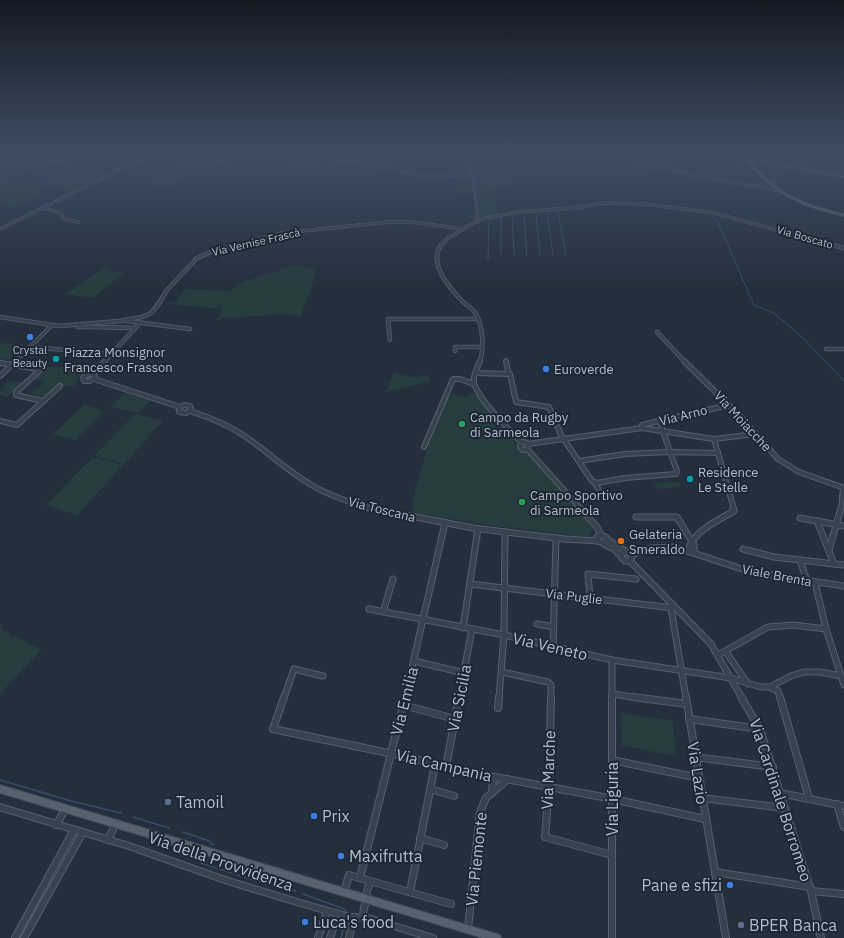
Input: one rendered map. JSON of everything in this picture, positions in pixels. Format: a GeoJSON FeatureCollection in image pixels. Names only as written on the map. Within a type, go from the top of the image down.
{"type":"FeatureCollection","features":[{"type":"Feature","properties":{"kind":"main road"},"geometry":{"type":"LineString","coordinates":[[794,199],[804,204],[844,215]]}},
{"type":"Feature","properties":{"kind":"main road","name":"Via della Provvidenza"},"geometry":{"type":"LineString","coordinates":[[0,789],[468,929],[482,936],[497,938]]}},
{"type":"Feature","properties":{"kind":"street"},"geometry":{"type":"LineString","coordinates":[[0,229],[61,199]]}},
{"type":"Feature","properties":{"kind":"street"},"geometry":{"type":"LineString","coordinates":[[424,447],[453,379],[460,379],[474,384],[481,358],[478,319],[473,310],[461,299],[440,273],[436,264],[437,253],[442,243],[478,219],[475,199]]}},
{"type":"Feature","properties":{"kind":"street","name":"Via Boscato"},"geometry":{"type":"LineString","coordinates":[[478,219],[518,212],[605,204],[645,204],[714,213],[844,248]]}},
{"type":"Feature","properties":{"kind":"street"},"geometry":{"type":"LineString","coordinates":[[43,208],[61,213],[64,218],[79,222]]}},
{"type":"Feature","properties":{"kind":"street","name":"Via Vernise Frascà"},"geometry":{"type":"LineString","coordinates":[[124,321],[151,313],[167,290],[197,258],[213,251],[282,233],[371,223],[411,222],[463,229]]}},
{"type":"Feature","properties":{"kind":"street","name":"Via Vernise Frascà"},"geometry":{"type":"LineString","coordinates":[[0,317],[51,326],[132,328]]}},
{"type":"Feature","properties":{"kind":"street"},"geometry":{"type":"LineString","coordinates":[[390,340],[388,319],[478,319]]}},
{"type":"Feature","properties":{"kind":"street","name":"Via Vernise Frascà"},"geometry":{"type":"LineString","coordinates":[[59,326],[124,321],[190,329]]}},
{"type":"Feature","properties":{"kind":"street"},"geometry":{"type":"LineString","coordinates":[[94,379],[95,376],[92,374],[139,324]]}},
{"type":"Feature","properties":{"kind":"street"},"geometry":{"type":"LineString","coordinates":[[0,376],[13,365],[51,326]]}},
{"type":"Feature","properties":{"kind":"street","name":"Via Moiacche"},"geometry":{"type":"LineString","coordinates":[[657,332],[666,343],[728,404],[778,459],[789,467],[844,488]]}},
{"type":"Feature","properties":{"kind":"street"},"geometry":{"type":"LineString","coordinates":[[31,347],[111,354]]}},
{"type":"Feature","properties":{"kind":"street"},"geometry":{"type":"LineString","coordinates":[[455,350],[455,348],[481,347]]}},
{"type":"Feature","properties":{"kind":"street"},"geometry":{"type":"LineString","coordinates":[[826,349],[844,349]]}},
{"type":"Feature","properties":{"kind":"street"},"geometry":{"type":"LineString","coordinates":[[506,361],[508,374],[511,375],[517,403],[545,405],[549,407],[563,439],[602,495]]}},
{"type":"Feature","properties":{"kind":"street"},"geometry":{"type":"LineString","coordinates":[[0,363],[40,370],[16,392],[16,395],[43,401]]}},
{"type":"Feature","properties":{"kind":"street"},"geometry":{"type":"LineString","coordinates":[[476,373],[508,374]]}},
{"type":"Feature","properties":{"kind":"street","name":"Via Toscana"},"geometry":{"type":"LineString","coordinates":[[92,374],[86,375],[83,380],[88,381],[94,379],[180,407],[188,405],[191,407],[190,411]]}},
{"type":"Feature","properties":{"kind":"street","name":"Via Cardinale Borromeo"},"geometry":{"type":"LineString","coordinates":[[474,384],[482,398],[522,443],[520,445],[521,448],[528,447],[597,527],[601,534],[606,536],[608,540],[631,558],[674,608],[711,644],[718,655],[760,729],[810,889],[821,938]]}},
{"type":"Feature","properties":{"kind":"street"},"geometry":{"type":"LineString","coordinates":[[0,421],[17,425],[60,386]]}},
{"type":"Feature","properties":{"kind":"street","name":"Via Arno"},"geometry":{"type":"LineString","coordinates":[[642,428],[642,425],[728,404]]}},
{"type":"Feature","properties":{"kind":"street","name":"Via Toscana"},"geometry":{"type":"LineString","coordinates":[[180,407],[178,410],[181,413],[190,411],[234,429],[302,479],[340,499],[396,515],[478,529],[598,541]]}},
{"type":"Feature","properties":{"kind":"street"},"geometry":{"type":"LineString","coordinates":[[594,482],[677,473],[660,422]]}},
{"type":"Feature","properties":{"kind":"street"},"geometry":{"type":"LineString","coordinates":[[528,447],[563,439],[642,428],[714,439],[755,434]]}},
{"type":"Feature","properties":{"kind":"street"},"geometry":{"type":"LineString","coordinates":[[688,550],[692,542],[707,527],[734,511],[714,439]]}},
{"type":"Feature","properties":{"kind":"street"},"geometry":{"type":"LineString","coordinates":[[578,461],[625,454],[670,452],[718,453]]}},
{"type":"Feature","properties":{"kind":"street"},"geometry":{"type":"LineString","coordinates":[[829,550],[842,513],[844,488]]}},
{"type":"Feature","properties":{"kind":"street"},"geometry":{"type":"LineString","coordinates":[[636,517],[677,517],[695,547],[694,552]]}},
{"type":"Feature","properties":{"kind":"street"},"geometry":{"type":"LineString","coordinates":[[800,518],[844,526]]}},
{"type":"Feature","properties":{"kind":"street"},"geometry":{"type":"LineString","coordinates":[[817,521],[834,564]]}},
{"type":"Feature","properties":{"kind":"street","name":"Via Emilia"},"geometry":{"type":"LineString","coordinates":[[360,878],[424,620],[445,523]]}},
{"type":"Feature","properties":{"kind":"street"},"geometry":{"type":"LineString","coordinates":[[463,628],[478,529]]}},
{"type":"Feature","properties":{"kind":"street"},"geometry":{"type":"LineString","coordinates":[[498,708],[504,635],[503,588],[505,532]]}},
{"type":"Feature","properties":{"kind":"street"},"geometry":{"type":"LineString","coordinates":[[598,541],[597,537],[601,534]]}},
{"type":"Feature","properties":{"kind":"street"},"geometry":{"type":"LineString","coordinates":[[553,647],[556,538]]}},
{"type":"Feature","properties":{"kind":"street"},"geometry":{"type":"LineString","coordinates":[[603,544],[608,540]]}},
{"type":"Feature","properties":{"kind":"street","name":"Via Cardinale Borromeo"},"geometry":{"type":"LineString","coordinates":[[598,541],[614,549],[625,561],[631,558]]}},
{"type":"Feature","properties":{"kind":"street","name":"Viale Brenta"},"geometry":{"type":"LineString","coordinates":[[631,558],[651,548],[663,546],[675,547],[688,550],[751,572],[844,586]]}},
{"type":"Feature","properties":{"kind":"street"},"geometry":{"type":"LineString","coordinates":[[743,549],[800,560],[844,566]]}},
{"type":"Feature","properties":{"kind":"street"},"geometry":{"type":"LineString","coordinates":[[621,556],[625,552]]}},
{"type":"Feature","properties":{"kind":"street"},"geometry":{"type":"LineString","coordinates":[[800,560],[807,581]]}},
{"type":"Feature","properties":{"kind":"street"},"geometry":{"type":"LineString","coordinates":[[590,598],[588,574],[636,579]]}},
{"type":"Feature","properties":{"kind":"street"},"geometry":{"type":"LineString","coordinates":[[383,612],[393,579]]}},
{"type":"Feature","properties":{"kind":"street"},"geometry":{"type":"LineString","coordinates":[[815,582],[826,629],[844,685]]}},
{"type":"Feature","properties":{"kind":"street","name":"Via Puglie"},"geometry":{"type":"LineString","coordinates":[[470,584],[674,608]]}},
{"type":"Feature","properties":{"kind":"street","name":"Via Lazio"},"geometry":{"type":"LineString","coordinates":[[674,608],[681,670],[726,938]]}},
{"type":"Feature","properties":{"kind":"street","name":"Via Veneto"},"geometry":{"type":"LineString","coordinates":[[369,609],[504,635],[612,660],[731,678],[739,682],[770,687]]}},
{"type":"Feature","properties":{"kind":"street"},"geometry":{"type":"LineString","coordinates":[[537,624],[554,627]]}},
{"type":"Feature","properties":{"kind":"street"},"geometry":{"type":"LineString","coordinates":[[718,655],[726,652],[762,629],[774,625],[826,629]]}},
{"type":"Feature","properties":{"kind":"street","name":"Via Sicilia"},"geometry":{"type":"LineString","coordinates":[[446,767],[472,629]]}},
{"type":"Feature","properties":{"kind":"street"},"geometry":{"type":"LineString","coordinates":[[726,652],[748,684]]}},
{"type":"Feature","properties":{"kind":"street","name":"Via Liguria"},"geometry":{"type":"LineString","coordinates":[[612,660],[612,938]]}},
{"type":"Feature","properties":{"kind":"street"},"geometry":{"type":"LineString","coordinates":[[414,661],[464,673]]}},
{"type":"Feature","properties":{"kind":"street","name":"Via Campania"},"geometry":{"type":"LineString","coordinates":[[323,676],[294,670],[273,729],[391,753],[435,765],[612,799],[705,819]]}},
{"type":"Feature","properties":{"kind":"street"},"geometry":{"type":"LineString","coordinates":[[770,687],[797,673],[811,671],[841,676]]}},
{"type":"Feature","properties":{"kind":"street","name":"Via Marche"},"geometry":{"type":"LineString","coordinates":[[502,672],[548,682],[551,685],[549,787],[545,837],[612,855]]}},
{"type":"Feature","properties":{"kind":"street"},"geometry":{"type":"LineString","coordinates":[[770,687],[778,691],[809,798]]}},
{"type":"Feature","properties":{"kind":"street"},"geometry":{"type":"LineString","coordinates":[[612,694],[687,704]]}},
{"type":"Feature","properties":{"kind":"street"},"geometry":{"type":"LineString","coordinates":[[403,705],[455,718]]}},
{"type":"Feature","properties":{"kind":"street"},"geometry":{"type":"LineString","coordinates":[[690,720],[760,729]]}},
{"type":"Feature","properties":{"kind":"street"},"geometry":{"type":"LineString","coordinates":[[695,757],[773,767]]}},
{"type":"Feature","properties":{"kind":"street"},"geometry":{"type":"LineString","coordinates":[[612,760],[699,778]]}},
{"type":"Feature","properties":{"kind":"street"},"geometry":{"type":"LineString","coordinates":[[410,892],[435,765]]}},
{"type":"Feature","properties":{"kind":"street","name":"Via Piemonte"},"geometry":{"type":"LineString","coordinates":[[492,794],[493,777]]}},
{"type":"Feature","properties":{"kind":"street","name":"Via Piemonte"},"geometry":{"type":"LineString","coordinates":[[468,929],[480,812],[483,802],[508,779]]}},
{"type":"Feature","properties":{"kind":"street"},"geometry":{"type":"LineString","coordinates":[[430,789],[454,796]]}},
{"type":"Feature","properties":{"kind":"street"},"geometry":{"type":"LineString","coordinates":[[780,793],[841,805],[844,827]]}},
{"type":"Feature","properties":{"kind":"street"},"geometry":{"type":"LineString","coordinates":[[702,798],[784,808]]}},
{"type":"Feature","properties":{"kind":"street","name":"Via della Provvidenza"},"geometry":{"type":"LineString","coordinates":[[0,807],[83,832],[226,880],[327,911],[346,916],[363,918],[433,938]]}},
{"type":"Feature","properties":{"kind":"street"},"geometry":{"type":"LineString","coordinates":[[56,825],[66,808]]}},
{"type":"Feature","properties":{"kind":"street"},"geometry":{"type":"LineString","coordinates":[[108,840],[116,823]]}},
{"type":"Feature","properties":{"kind":"street"},"geometry":{"type":"LineString","coordinates":[[14,938],[74,830]]}},
{"type":"Feature","properties":{"kind":"street"},"geometry":{"type":"LineString","coordinates":[[24,938],[83,832]]}},
{"type":"Feature","properties":{"kind":"street"},"geometry":{"type":"LineString","coordinates":[[420,838],[444,845]]}},
{"type":"Feature","properties":{"kind":"street"},"geometry":{"type":"LineString","coordinates":[[715,872],[810,889]]}},
{"type":"Feature","properties":{"kind":"street"},"geometry":{"type":"LineString","coordinates":[[344,893],[348,875],[451,904]]}},
{"type":"Feature","properties":{"kind":"street"},"geometry":{"type":"LineString","coordinates":[[363,918],[370,881]]}},
{"type":"Feature","properties":{"kind":"street","name":"Via Cardinale Borromeo"},"geometry":{"type":"LineString","coordinates":[[810,889],[844,894]]}},
{"type":"Feature","properties":{"kind":"street"},"geometry":{"type":"LineString","coordinates":[[318,938],[327,911]]}},
{"type":"Feature","properties":{"kind":"street"},"geometry":{"type":"LineString","coordinates":[[330,938],[346,916]]}},
{"type":"Feature","properties":{"kind":"street"},"geometry":{"type":"LineString","coordinates":[[346,916],[349,938]]}},
{"type":"Feature","properties":{"kind":"green space"},"geometry":{"type":"Polygon","coordinates":[[[0,199],[32,199],[12,208],[0,205],[0,199]]]}},
{"type":"Feature","properties":{"kind":"green space"},"geometry":{"type":"Polygon","coordinates":[[[479,199],[495,199],[499,214],[488,217],[481,216],[479,199]]]}},
{"type":"Feature","properties":{"kind":"green space"},"geometry":{"type":"Polygon","coordinates":[[[292,266],[301,266],[317,271],[301,316],[271,315],[222,318],[222,320],[218,320],[224,302],[220,309],[162,303],[175,302],[185,289],[230,291],[240,283],[292,266]]]}},
{"type":"Feature","properties":{"kind":"green space"},"geometry":{"type":"Polygon","coordinates":[[[106,267],[112,271],[124,272],[93,298],[65,294],[106,267]]]}},
{"type":"Feature","properties":{"kind":"green space"},"geometry":{"type":"Polygon","coordinates":[[[0,343],[24,345],[9,360],[0,359],[0,343]]]}},
{"type":"Feature","properties":{"kind":"green space"},"geometry":{"type":"Polygon","coordinates":[[[57,366],[91,370],[79,377],[74,386],[58,385],[45,397],[31,394],[45,382],[34,379],[46,368],[57,366]]]}},
{"type":"Feature","properties":{"kind":"green space"},"geometry":{"type":"Polygon","coordinates":[[[394,373],[413,377],[427,375],[431,381],[386,392],[394,373]]]}},
{"type":"Feature","properties":{"kind":"green space"},"geometry":{"type":"Polygon","coordinates":[[[9,381],[23,383],[7,397],[0,395],[0,391],[4,388],[2,387],[9,381]]]}},
{"type":"Feature","properties":{"kind":"green space"},"geometry":{"type":"Polygon","coordinates":[[[125,393],[150,401],[139,413],[111,407],[125,393]]]}},
{"type":"Feature","properties":{"kind":"green space"},"geometry":{"type":"Polygon","coordinates":[[[450,393],[467,397],[468,393],[476,394],[516,441],[516,446],[527,453],[526,455],[529,454],[586,518],[585,519],[594,530],[588,537],[487,525],[413,513],[413,503],[420,472],[439,418],[450,393]]]}},
{"type":"Feature","properties":{"kind":"green space"},"geometry":{"type":"Polygon","coordinates":[[[84,405],[105,411],[75,440],[53,434],[84,405]]]}},
{"type":"Feature","properties":{"kind":"green space"},"geometry":{"type":"Polygon","coordinates":[[[135,414],[163,421],[124,464],[94,456],[135,414]]]}},
{"type":"Feature","properties":{"kind":"green space"},"geometry":{"type":"Polygon","coordinates":[[[93,457],[123,465],[77,515],[46,505],[93,457]]]}},
{"type":"Feature","properties":{"kind":"green space"},"geometry":{"type":"Polygon","coordinates":[[[679,482],[680,487],[657,489],[654,483],[679,482]]]}},
{"type":"Feature","properties":{"kind":"green space"},"geometry":{"type":"Polygon","coordinates":[[[0,628],[11,634],[10,636],[12,637],[14,635],[41,650],[0,694],[0,628]]]}},
{"type":"Feature","properties":{"kind":"green space"},"geometry":{"type":"Polygon","coordinates":[[[621,713],[673,721],[676,756],[622,746],[621,713]]]}},
{"type":"Feature","properties":{"kind":"waterway"},"geometry":{"type":"LineString","coordinates":[[558,211],[566,255]]}},
{"type":"Feature","properties":{"kind":"waterway"},"geometry":{"type":"LineString","coordinates":[[547,212],[553,255]]}},
{"type":"Feature","properties":{"kind":"waterway"},"geometry":{"type":"LineString","coordinates":[[536,213],[540,255]]}},
{"type":"Feature","properties":{"kind":"waterway"},"geometry":{"type":"LineString","coordinates":[[512,214],[514,255]]}},
{"type":"Feature","properties":{"kind":"waterway"},"geometry":{"type":"LineString","coordinates":[[524,214],[527,256]]}},
{"type":"Feature","properties":{"kind":"waterway"},"geometry":{"type":"LineString","coordinates":[[712,217],[718,222],[754,305],[774,313],[804,339],[844,381]]}},
{"type":"Feature","properties":{"kind":"waterway"},"geometry":{"type":"LineString","coordinates":[[501,219],[501,254]]}},
{"type":"Feature","properties":{"kind":"waterway"},"geometry":{"type":"LineString","coordinates":[[488,260],[489,222]]}},
{"type":"Feature","properties":{"kind":"waterway"},"geometry":{"type":"LineString","coordinates":[[148,313],[161,297]]}},
{"type":"Feature","properties":{"kind":"waterway"},"geometry":{"type":"LineString","coordinates":[[132,321],[139,319]]}},
{"type":"Feature","properties":{"kind":"waterway"},"geometry":{"type":"LineString","coordinates":[[0,780],[71,801],[121,813]]}},
{"type":"Feature","properties":{"kind":"waterway"},"geometry":{"type":"LineString","coordinates":[[133,817],[169,828]]}},
{"type":"Feature","properties":{"kind":"waterway"},"geometry":{"type":"LineString","coordinates":[[183,832],[209,841],[213,845]]}},
{"type":"Feature","properties":{"kind":"waterway"},"geometry":{"type":"LineString","coordinates":[[201,863],[256,881],[296,891]]}},
{"type":"Feature","properties":{"kind":"waterway"},"geometry":{"type":"LineString","coordinates":[[303,894],[344,909],[347,913]]}},
{"type":"Feature","properties":{"kind":"waterway"},"geometry":{"type":"LineString","coordinates":[[341,938],[346,918]]}},
{"type":"Feature","properties":{"kind":"place","name":"Crystal Beauty"},"geometry":{"type":"Point","coordinates":[30,337]}},
{"type":"Feature","properties":{"kind":"place","name":"Piazza Monsignor Francesco Frasson"},"geometry":{"type":"Point","coordinates":[56,359]}},
{"type":"Feature","properties":{"kind":"place","name":"Euroverde"},"geometry":{"type":"Point","coordinates":[546,369]}},
{"type":"Feature","properties":{"kind":"place","name":"Campo da Rugby di Sarmeola"},"geometry":{"type":"Point","coordinates":[462,424]}},
{"type":"Feature","properties":{"kind":"place","name":"Residence Le Stelle"},"geometry":{"type":"Point","coordinates":[690,479]}},
{"type":"Feature","properties":{"kind":"place","name":"Campo Sportivo di Sarmeola"},"geometry":{"type":"Point","coordinates":[522,502]}},
{"type":"Feature","properties":{"kind":"place","name":"Gelateria Smeraldo"},"geometry":{"type":"Point","coordinates":[621,541]}},
{"type":"Feature","properties":{"kind":"place","name":"Tamoil"},"geometry":{"type":"Point","coordinates":[168,802]}},
{"type":"Feature","properties":{"kind":"place","name":"Prix"},"geometry":{"type":"Point","coordinates":[314,816]}},
{"type":"Feature","properties":{"kind":"place","name":"Maxifrutta"},"geometry":{"type":"Point","coordinates":[341,856]}},
{"type":"Feature","properties":{"kind":"place","name":"Pane e sfizi"},"geometry":{"type":"Point","coordinates":[730,885]}},
{"type":"Feature","properties":{"kind":"place","name":"Luca's food"},"geometry":{"type":"Point","coordinates":[305,922]}},
{"type":"Feature","properties":{"kind":"place","name":"BPER Banca"},"geometry":{"type":"Point","coordinates":[741,925]}}]}
